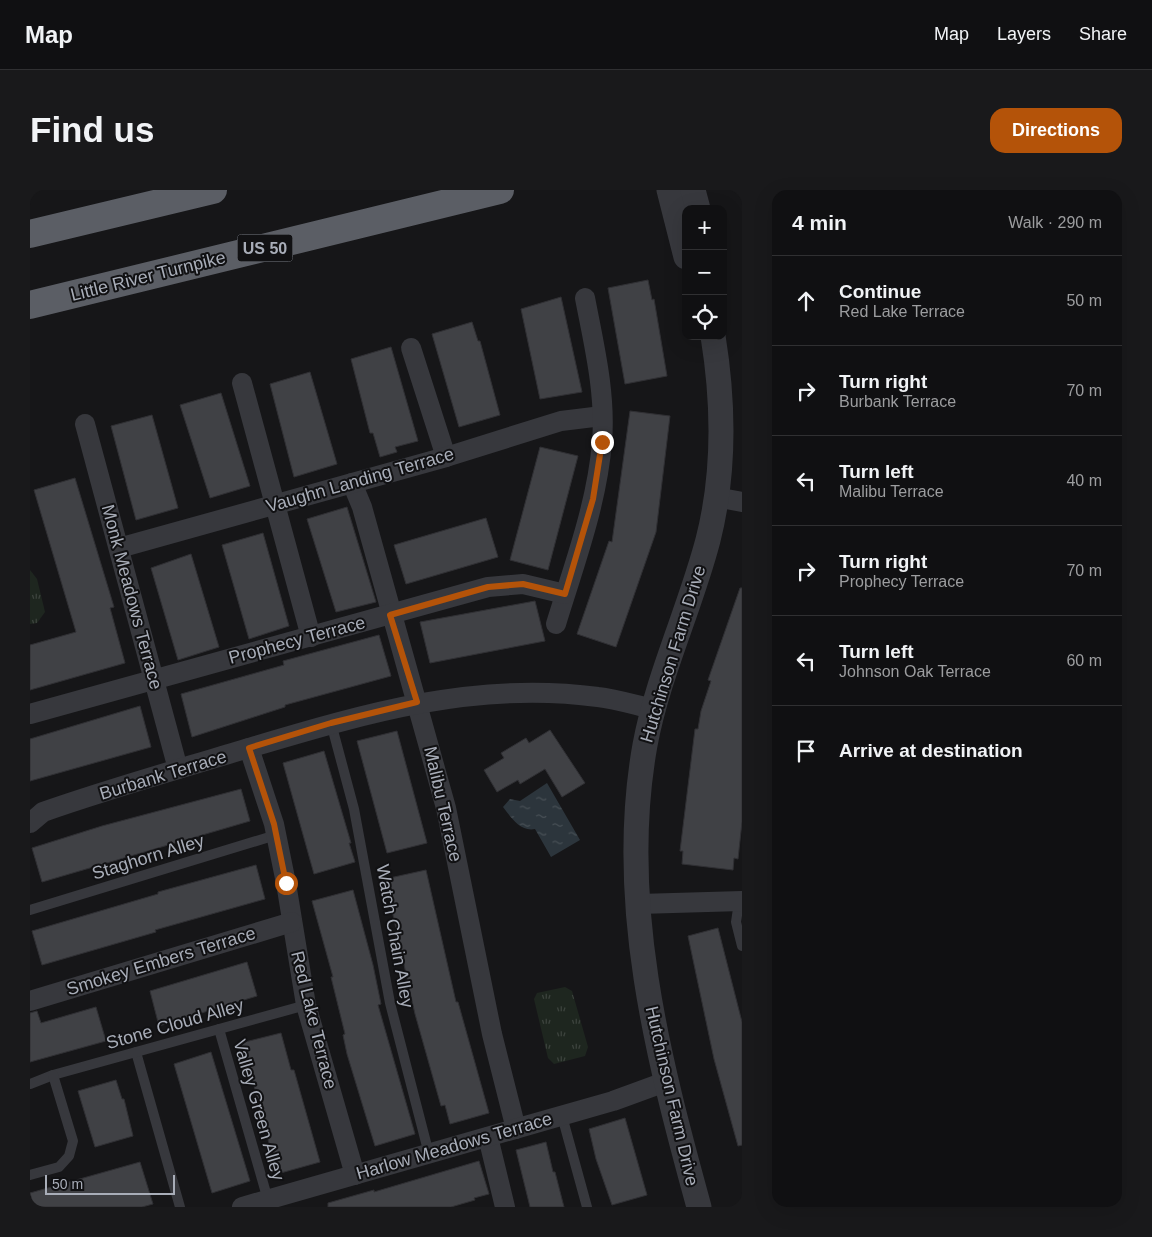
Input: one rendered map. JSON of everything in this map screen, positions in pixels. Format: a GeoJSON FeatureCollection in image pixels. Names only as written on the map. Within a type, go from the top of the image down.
{"type":"FeatureCollection","features":[{"type":"Feature","properties":{"kind":"highway","name":"Little River Turnpike"},"geometry":{"type":"LineString","coordinates":[[30,305],[500,190]]}},
{"type":"Feature","properties":{"kind":"highway"},"geometry":{"type":"LineString","coordinates":[[30,234],[205,191]]}},
{"type":"Feature","properties":{"kind":"street"},"geometry":{"type":"LineString","coordinates":[[668,190],[684,250]]}},
{"type":"Feature","properties":{"kind":"street"},"geometry":{"type":"LineString","coordinates":[[693,190],[697,205]]}},
{"type":"Feature","properties":{"kind":"street"},"geometry":{"type":"LineString","coordinates":[[556,624],[593,499],[602,442],[602,416],[597,365],[586,298]]}},
{"type":"Feature","properties":{"kind":"street","name":"Hutchinson Farm Drive"},"geometry":{"type":"LineString","coordinates":[[699,1207],[665,1082],[650,1004],[639,904],[637,867],[640,781],[653,709],[707,541],[716,498],[722,419],[713,340]]}},
{"type":"Feature","properties":{"kind":"street"},"geometry":{"type":"LineString","coordinates":[[411,348],[446,456]]}},
{"type":"Feature","properties":{"kind":"street"},"geometry":{"type":"LineString","coordinates":[[242,383],[311,637]]}},
{"type":"Feature","properties":{"kind":"street","name":"Vaughn Landing Terrace"},"geometry":{"type":"LineString","coordinates":[[119,548],[446,456],[561,421],[602,416]]}},
{"type":"Feature","properties":{"kind":"street","name":"Monk Meadows Terrace"},"geometry":{"type":"LineString","coordinates":[[85,424],[178,769]]}},
{"type":"Feature","properties":{"kind":"street","name":"Malibu Terrace"},"geometry":{"type":"LineString","coordinates":[[352,482],[362,506],[390,615],[417,702],[446,808],[492,1034],[516,1129]]}},
{"type":"Feature","properties":{"kind":"street"},"geometry":{"type":"LineString","coordinates":[[716,498],[742,502]]}},
{"type":"Feature","properties":{"kind":"street","name":"Prophecy Terrace"},"geometry":{"type":"LineString","coordinates":[[30,714],[488,587],[523,584],[565,594]]}},
{"type":"Feature","properties":{"kind":"street","name":"Burbank Terrace"},"geometry":{"type":"LineString","coordinates":[[30,823],[48,810],[178,769],[331,723],[417,702],[486,693],[544,692],[598,697],[653,709]]}},
{"type":"Feature","properties":{"kind":"street","name":"Red Lake Terrace"},"geometry":{"type":"LineString","coordinates":[[249,748],[276,835],[306,1004],[355,1175]]}},
{"type":"Feature","properties":{"kind":"street"},"geometry":{"type":"LineString","coordinates":[[639,904],[740,901]]}},
{"type":"Feature","properties":{"kind":"street","name":"Smokey Embers Terrace"},"geometry":{"type":"LineString","coordinates":[[30,1001],[292,922]]}},
{"type":"Feature","properties":{"kind":"street","name":"Harlow Meadows Terrace"},"geometry":{"type":"LineString","coordinates":[[255,1204],[613,1101],[665,1082]]}},
{"type":"Feature","properties":{"kind":"street"},"geometry":{"type":"LineString","coordinates":[[488,1138],[505,1207]]}},
{"type":"Feature","properties":{"kind":"lane","name":"Watch Chain Alley"},"geometry":{"type":"LineString","coordinates":[[331,723],[354,809],[390,1003],[430,1154]]}},
{"type":"Feature","properties":{"kind":"lane","name":"Staghorn Alley"},"geometry":{"type":"LineString","coordinates":[[30,910],[276,835]]}},
{"type":"Feature","properties":{"kind":"lane"},"geometry":{"type":"LineString","coordinates":[[740,901],[736,922],[742,946]]}},
{"type":"Feature","properties":{"kind":"lane","name":"Stone Cloud Alley"},"geometry":{"type":"LineString","coordinates":[[30,1084],[53,1075],[306,1004]]}},
{"type":"Feature","properties":{"kind":"lane","name":"Valley Green Alley"},"geometry":{"type":"LineString","coordinates":[[219,1029],[255,1204]]}},
{"type":"Feature","properties":{"kind":"lane"},"geometry":{"type":"LineString","coordinates":[[136,1052],[180,1207]]}},
{"type":"Feature","properties":{"kind":"lane"},"geometry":{"type":"LineString","coordinates":[[30,1175],[59,1167],[69,1156],[73,1140],[53,1075]]}},
{"type":"Feature","properties":{"kind":"lane"},"geometry":{"type":"LineString","coordinates":[[562,1116],[587,1207]]}},
{"type":"Feature","properties":{"kind":"green space"},"geometry":{"type":"Polygon","coordinates":[[[30,570],[37,579],[45,612],[37,623],[30,624],[30,570]]]}},
{"type":"Feature","properties":{"kind":"green space"},"geometry":{"type":"Polygon","coordinates":[[[565,987],[572,991],[588,1047],[585,1056],[554,1064],[548,1058],[534,999],[537,993],[565,987]]]}},
{"type":"Feature","properties":{"kind":"water"},"geometry":{"type":"Polygon","coordinates":[[[547,783],[580,840],[551,857],[535,829],[520,826],[503,807],[510,799],[520,801],[547,783]]]}},
{"type":"Feature","properties":{"kind":"building"},"geometry":{"type":"Polygon","coordinates":[[[648,280],[652,300],[654,299],[667,376],[625,384],[608,288],[648,280]]]}},
{"type":"Feature","properties":{"kind":"building"},"geometry":{"type":"Polygon","coordinates":[[[561,297],[582,392],[540,399],[521,309],[561,297]]]}},
{"type":"Feature","properties":{"kind":"building"},"geometry":{"type":"Polygon","coordinates":[[[472,322],[478,341],[480,341],[500,415],[459,427],[432,334],[472,322]]]}},
{"type":"Feature","properties":{"kind":"building"},"geometry":{"type":"Polygon","coordinates":[[[391,347],[418,441],[395,447],[397,452],[380,457],[373,433],[370,433],[351,359],[391,347]]]}},
{"type":"Feature","properties":{"kind":"building"},"geometry":{"type":"Polygon","coordinates":[[[310,372],[337,464],[294,477],[270,384],[310,372]]]}},
{"type":"Feature","properties":{"kind":"building"},"geometry":{"type":"Polygon","coordinates":[[[221,393],[250,486],[210,498],[180,405],[221,393]]]}},
{"type":"Feature","properties":{"kind":"building"},"geometry":{"type":"Polygon","coordinates":[[[630,411],[670,416],[656,532],[616,647],[577,634],[609,541],[612,542],[630,411]]]}},
{"type":"Feature","properties":{"kind":"building"},"geometry":{"type":"Polygon","coordinates":[[[152,415],[178,508],[136,520],[111,426],[152,415]]]}},
{"type":"Feature","properties":{"kind":"building"},"geometry":{"type":"Polygon","coordinates":[[[540,447],[578,456],[548,570],[510,560],[540,447]]]}},
{"type":"Feature","properties":{"kind":"building"},"geometry":{"type":"Polygon","coordinates":[[[75,478],[114,607],[110,608],[125,663],[30,690],[30,645],[76,632],[34,490],[75,478]]]}},
{"type":"Feature","properties":{"kind":"building"},"geometry":{"type":"Polygon","coordinates":[[[347,507],[376,602],[336,612],[307,519],[347,507]]]}},
{"type":"Feature","properties":{"kind":"building"},"geometry":{"type":"Polygon","coordinates":[[[486,518],[498,557],[406,584],[394,545],[486,518]]]}},
{"type":"Feature","properties":{"kind":"building"},"geometry":{"type":"Polygon","coordinates":[[[263,533],[289,626],[249,639],[222,545],[263,533]]]}},
{"type":"Feature","properties":{"kind":"building"},"geometry":{"type":"Polygon","coordinates":[[[191,554],[219,647],[178,660],[151,568],[191,554]]]}},
{"type":"Feature","properties":{"kind":"building"},"geometry":{"type":"Polygon","coordinates":[[[740,588],[742,588],[742,822],[738,859],[734,858],[733,870],[682,864],[683,851],[680,851],[695,729],[698,729],[701,711],[711,681],[708,680],[740,588]]]}},
{"type":"Feature","properties":{"kind":"building"},"geometry":{"type":"Polygon","coordinates":[[[535,601],[545,641],[430,663],[420,622],[535,601]]]}},
{"type":"Feature","properties":{"kind":"building"},"geometry":{"type":"Polygon","coordinates":[[[379,635],[391,676],[285,705],[285,707],[192,737],[181,694],[284,665],[283,661],[379,635]]]}},
{"type":"Feature","properties":{"kind":"building"},"geometry":{"type":"Polygon","coordinates":[[[140,706],[151,747],[30,781],[30,739],[140,706]]]}},
{"type":"Feature","properties":{"kind":"building"},"geometry":{"type":"Polygon","coordinates":[[[550,730],[585,783],[562,797],[545,769],[520,784],[518,780],[497,792],[484,770],[504,758],[501,753],[526,738],[529,743],[550,730]]]}},
{"type":"Feature","properties":{"kind":"building"},"geometry":{"type":"Polygon","coordinates":[[[397,731],[427,843],[387,853],[357,741],[397,731]]]}},
{"type":"Feature","properties":{"kind":"building"},"geometry":{"type":"Polygon","coordinates":[[[324,751],[355,862],[314,874],[283,763],[324,751]]]}},
{"type":"Feature","properties":{"kind":"building"},"geometry":{"type":"Polygon","coordinates":[[[241,789],[250,821],[42,882],[32,848],[102,826],[241,789]]]}},
{"type":"Feature","properties":{"kind":"building"},"geometry":{"type":"Polygon","coordinates":[[[256,865],[265,899],[42,965],[32,931],[158,894],[158,892],[256,865]]]}},
{"type":"Feature","properties":{"kind":"building"},"geometry":{"type":"Polygon","coordinates":[[[426,870],[456,1002],[458,1002],[489,1113],[450,1124],[445,1105],[441,1106],[415,1014],[385,879],[426,870]]]}},
{"type":"Feature","properties":{"kind":"building"},"geometry":{"type":"Polygon","coordinates":[[[353,890],[373,965],[381,1004],[378,1005],[415,1134],[375,1146],[347,1054],[343,1035],[345,1034],[331,977],[333,977],[312,901],[353,890]]]}},
{"type":"Feature","properties":{"kind":"building"},"geometry":{"type":"Polygon","coordinates":[[[718,928],[742,1022],[742,1145],[738,1146],[714,1059],[688,936],[718,928]]]}},
{"type":"Feature","properties":{"kind":"building"},"geometry":{"type":"Polygon","coordinates":[[[247,962],[257,996],[159,1026],[150,991],[247,962]]]}},
{"type":"Feature","properties":{"kind":"building"},"geometry":{"type":"Polygon","coordinates":[[[96,1007],[106,1041],[30,1062],[30,1013],[37,1011],[41,1023],[96,1007]]]}},
{"type":"Feature","properties":{"kind":"building"},"geometry":{"type":"Polygon","coordinates":[[[281,1033],[291,1070],[294,1070],[320,1162],[277,1174],[253,1082],[248,1084],[243,1064],[246,1063],[241,1043],[281,1033]]]}},
{"type":"Feature","properties":{"kind":"building"},"geometry":{"type":"Polygon","coordinates":[[[211,1052],[250,1181],[212,1193],[174,1064],[211,1052]]]}},
{"type":"Feature","properties":{"kind":"building"},"geometry":{"type":"Polygon","coordinates":[[[116,1080],[122,1099],[124,1099],[133,1136],[95,1147],[78,1091],[116,1080]]]}},
{"type":"Feature","properties":{"kind":"building"},"geometry":{"type":"Polygon","coordinates":[[[625,1118],[647,1195],[612,1205],[596,1159],[589,1129],[625,1118]]]}},
{"type":"Feature","properties":{"kind":"building"},"geometry":{"type":"Polygon","coordinates":[[[546,1142],[564,1207],[530,1207],[516,1150],[546,1142]]]}},
{"type":"Feature","properties":{"kind":"building"},"geometry":{"type":"Polygon","coordinates":[[[479,1161],[489,1194],[474,1198],[475,1200],[451,1207],[328,1207],[328,1203],[374,1190],[374,1192],[479,1161]]]}},
{"type":"Feature","properties":{"kind":"building"},"geometry":{"type":"Polygon","coordinates":[[[140,1162],[153,1204],[142,1207],[34,1207],[30,1193],[140,1162]]]}},
{"type":"Feature","properties":{"kind":"route"},"geometry":{"type":"LineString","coordinates":[[286,883],[274,824],[249,748],[331,723],[417,702],[390,615],[488,587],[523,584],[565,594],[593,499],[602,442]]}}]}
